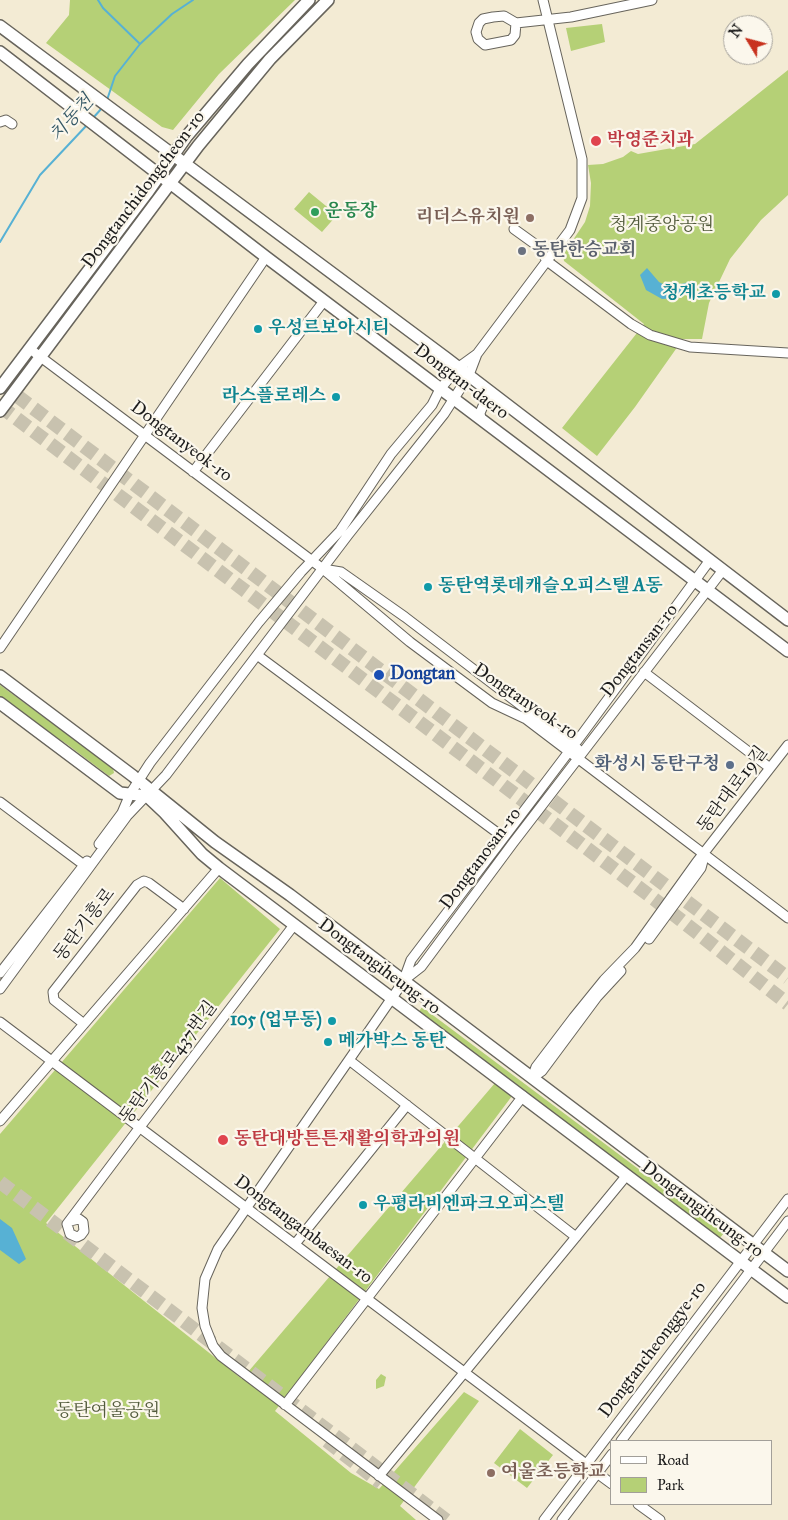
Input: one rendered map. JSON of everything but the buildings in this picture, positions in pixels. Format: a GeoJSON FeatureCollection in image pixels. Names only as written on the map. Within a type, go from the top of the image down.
{"type":"FeatureCollection","features":[{"type":"Feature","properties":{"kind":"main road","name":"Dongtanchidongcheon-ro"},"geometry":{"type":"LineString","coordinates":[[0,388],[174,155],[248,64],[309,0]]}},
{"type":"Feature","properties":{"kind":"main road","name":"Dongtanchidongcheon-ro"},"geometry":{"type":"LineString","coordinates":[[0,411],[185,163],[273,56],[328,0]]}},
{"type":"Feature","properties":{"kind":"main road","name":"Dongtan-daero"},"geometry":{"type":"LineString","coordinates":[[0,26],[459,367],[788,620]]}},
{"type":"Feature","properties":{"kind":"main road","name":"Dongtan-daero"},"geometry":{"type":"LineString","coordinates":[[0,52],[266,257],[788,651]]}},
{"type":"Feature","properties":{"kind":"main road","name":"Dongtangiheung-ro"},"geometry":{"type":"LineString","coordinates":[[0,676],[138,781],[202,854],[219,868],[785,1295]]}},
{"type":"Feature","properties":{"kind":"main road"},"geometry":{"type":"LineString","coordinates":[[0,703],[120,793],[149,794]]}},
{"type":"Feature","properties":{"kind":"main road"},"geometry":{"type":"LineString","coordinates":[[103,781],[116,776],[118,765]]}},
{"type":"Feature","properties":{"kind":"main road","name":"Dongtangiheung-ro"},"geometry":{"type":"LineString","coordinates":[[149,794],[290,895],[788,1271]]}},
{"type":"Feature","properties":{"kind":"main road"},"geometry":{"type":"LineString","coordinates":[[785,1295],[781,1286],[788,1277]]}},
{"type":"Feature","properties":{"kind":"street"},"geometry":{"type":"LineString","coordinates":[[0,973],[122,812],[130,794],[150,763],[259,622],[312,561],[344,533],[454,399],[469,375],[477,354],[575,221],[582,198],[584,176],[582,159],[543,0]]}},
{"type":"Feature","properties":{"kind":"street"},"geometry":{"type":"LineString","coordinates":[[516,23],[515,35],[510,40],[485,45],[478,39],[476,32],[483,19],[504,16],[516,23],[548,18],[571,17],[652,0]]}},
{"type":"Feature","properties":{"kind":"street"},"geometry":{"type":"LineString","coordinates":[[1,120],[12,124]]}},
{"type":"Feature","properties":{"kind":"street"},"geometry":{"type":"LineString","coordinates":[[514,229],[539,247],[547,260],[631,324],[660,339],[690,347],[788,353]]}},
{"type":"Feature","properties":{"kind":"street"},"geometry":{"type":"LineString","coordinates":[[0,648],[266,257]]}},
{"type":"Feature","properties":{"kind":"street"},"geometry":{"type":"LineString","coordinates":[[193,472],[324,300]]}},
{"type":"Feature","properties":{"kind":"street","name":"Dongtanyeok-ro"},"geometry":{"type":"LineString","coordinates":[[30,349],[323,569],[410,642],[492,703],[526,718],[571,748]]}},
{"type":"Feature","properties":{"kind":"street"},"geometry":{"type":"LineString","coordinates":[[0,989],[127,816],[166,775],[323,569],[336,551],[344,533],[391,454],[432,405],[440,389],[459,367],[477,354]]}},
{"type":"Feature","properties":{"kind":"street"},"geometry":{"type":"LineString","coordinates":[[481,419],[480,413],[483,406],[489,400],[497,397]]}},
{"type":"Feature","properties":{"kind":"street"},"geometry":{"type":"LineString","coordinates":[[571,748],[710,560]]}},
{"type":"Feature","properties":{"kind":"street","name":"Dongtanyeok-ro"},"geometry":{"type":"LineString","coordinates":[[323,569],[342,572],[371,594],[406,616],[581,756],[593,768],[788,918]]}},
{"type":"Feature","properties":{"kind":"street","name":"Dongtansan-ro"},"geometry":{"type":"LineString","coordinates":[[581,756],[723,570]]}},
{"type":"Feature","properties":{"kind":"street"},"geometry":{"type":"LineString","coordinates":[[364,603],[371,594]]}},
{"type":"Feature","properties":{"kind":"street"},"geometry":{"type":"LineString","coordinates":[[674,609],[684,612],[686,619]]}},
{"type":"Feature","properties":{"kind":"street"},"geometry":{"type":"LineString","coordinates":[[257,655],[503,837]]}},
{"type":"Feature","properties":{"kind":"street"},"geometry":{"type":"LineString","coordinates":[[644,672],[770,768]]}},
{"type":"Feature","properties":{"kind":"street","name":"동탄대로19길"},"geometry":{"type":"LineString","coordinates":[[532,1078],[542,1071],[597,996],[628,964],[660,925],[701,868],[705,854],[788,745]]}},
{"type":"Feature","properties":{"kind":"street","name":"Dongtanosan-ro"},"geometry":{"type":"LineString","coordinates":[[285,1405],[221,1356],[212,1346],[205,1326],[203,1294],[210,1264],[247,1207],[403,982],[411,960],[571,748]]}},
{"type":"Feature","properties":{"kind":"street","name":"Dongtanosan-ro"},"geometry":{"type":"LineString","coordinates":[[403,982],[421,967],[581,756]]}},
{"type":"Feature","properties":{"kind":"street"},"geometry":{"type":"LineString","coordinates":[[0,802],[84,864]]}},
{"type":"Feature","properties":{"kind":"street"},"geometry":{"type":"LineString","coordinates":[[0,1121],[219,868]]}},
{"type":"Feature","properties":{"kind":"street","name":"동탄기흥로"},"geometry":{"type":"LineString","coordinates":[[84,1024],[54,1000],[53,992],[137,885],[144,882],[149,883],[184,909]]}},
{"type":"Feature","properties":{"kind":"street","name":"동탄기흥로437번길"},"geometry":{"type":"LineString","coordinates":[[75,1220],[87,1198],[294,925]]}},
{"type":"Feature","properties":{"kind":"street","name":"Dongtangambaesan-ro"},"geometry":{"type":"LineString","coordinates":[[0,1022],[586,1464]]}},
{"type":"Feature","properties":{"kind":"street"},"geometry":{"type":"LineString","coordinates":[[349,1060],[576,1237]]}},
{"type":"Feature","properties":{"kind":"street"},"geometry":{"type":"LineString","coordinates":[[438,1520],[285,1405],[522,1096]]}},
{"type":"Feature","properties":{"kind":"street"},"geometry":{"type":"LineString","coordinates":[[295,1244],[407,1105]]}},
{"type":"Feature","properties":{"kind":"street"},"geometry":{"type":"LineString","coordinates":[[379,1476],[626,1175]]}},
{"type":"Feature","properties":{"kind":"street","name":"Dongtancheonggye-ro"},"geometry":{"type":"LineString","coordinates":[[544,1520],[788,1199]]}},
{"type":"Feature","properties":{"kind":"street"},"geometry":{"type":"LineString","coordinates":[[622,1440],[788,1221]]}},
{"type":"Feature","properties":{"kind":"street"},"geometry":{"type":"LineString","coordinates":[[562,1520],[610,1457]]}},
{"type":"Feature","properties":{"kind":"street"},"geometry":{"type":"LineString","coordinates":[[597,1473],[610,1483]]}},
{"type":"Feature","properties":{"kind":"street"},"geometry":{"type":"LineString","coordinates":[[639,1505],[660,1520]]}},
{"type":"Feature","properties":{"kind":"green space"},"geometry":{"type":"Polygon","coordinates":[[[70,0],[295,0],[219,74],[173,130],[162,127],[46,43],[69,15],[70,0]]]}},
{"type":"Feature","properties":{"kind":"green space"},"geometry":{"type":"Polygon","coordinates":[[[602,24],[605,42],[571,51],[566,28],[602,24]]]}},
{"type":"Feature","properties":{"kind":"green space","name":"청계중앙공원"},"geometry":{"type":"Polygon","coordinates":[[[788,70],[788,195],[761,220],[730,259],[709,303],[702,339],[683,339],[635,407],[597,456],[562,428],[644,324],[564,261],[563,255],[585,222],[590,206],[591,183],[588,165],[603,164],[623,157],[631,151],[638,154],[695,144],[788,70]]]}},
{"type":"Feature","properties":{"kind":"green space","name":"운동장"},"geometry":{"type":"Polygon","coordinates":[[[309,192],[337,215],[322,232],[294,209],[309,192]]]}},
{"type":"Feature","properties":{"kind":"green space"},"geometry":{"type":"Polygon","coordinates":[[[0,685],[113,768],[114,773],[109,776],[68,745],[0,699],[0,685]]]}},
{"type":"Feature","properties":{"kind":"green space","name":"동탄여울공원"},"geometry":{"type":"Polygon","coordinates":[[[220,878],[280,929],[46,1223],[242,1379],[495,1083],[512,1096],[275,1411],[351,1473],[379,1489],[464,1392],[479,1401],[400,1506],[416,1520],[0,1520],[0,1134],[220,878]]]}},
{"type":"Feature","properties":{"kind":"green space"},"geometry":{"type":"Polygon","coordinates":[[[422,1007],[724,1233],[719,1239],[418,1013],[422,1007]]]}},
{"type":"Feature","properties":{"kind":"green space"},"geometry":{"type":"Polygon","coordinates":[[[381,1374],[386,1377],[384,1386],[376,1389],[376,1380],[381,1374]]]}},
{"type":"Feature","properties":{"kind":"green space"},"geometry":{"type":"Polygon","coordinates":[[[520,1429],[553,1455],[527,1488],[494,1463],[520,1429]]]}},
{"type":"Feature","properties":{"kind":"water"},"geometry":{"type":"Polygon","coordinates":[[[647,268],[659,282],[669,287],[689,282],[690,289],[678,298],[662,299],[646,290],[640,275],[647,268]]]}},
{"type":"Feature","properties":{"kind":"water"},"geometry":{"type":"Polygon","coordinates":[[[0,1219],[12,1228],[26,1259],[19,1264],[0,1250],[0,1219]]]}},
{"type":"Feature","properties":{"kind":"waterway"},"geometry":{"type":"LineString","coordinates":[[98,0],[103,8],[139,43]]}},
{"type":"Feature","properties":{"kind":"waterway","name":"치동천"},"geometry":{"type":"LineString","coordinates":[[107,100],[115,76],[140,44],[172,14],[193,0]]}},
{"type":"Feature","properties":{"kind":"waterway","name":"치동천"},"geometry":{"type":"LineString","coordinates":[[93,118],[102,108]]}},
{"type":"Feature","properties":{"kind":"waterway","name":"치동천"},"geometry":{"type":"LineString","coordinates":[[0,242],[40,175],[87,125]]}},
{"type":"Feature","properties":{"kind":"tunnel"},"geometry":{"type":"LineString","coordinates":[[0,383],[788,978]]}},
{"type":"Feature","properties":{"kind":"tunnel"},"geometry":{"type":"LineString","coordinates":[[0,406],[654,899],[788,1004]]}},
{"type":"Feature","properties":{"kind":"tunnel"},"geometry":{"type":"LineString","coordinates":[[0,1182],[446,1520]]}},
{"type":"Feature","properties":{"kind":"tunnel"},"geometry":{"type":"LineString","coordinates":[[327,1441],[381,1483]]}},
{"type":"Feature","properties":{"kind":"place","name":"박영준치과"},"geometry":{"type":"Point","coordinates":[596,141]}},
{"type":"Feature","properties":{"kind":"place","name":"운동장"},"geometry":{"type":"Point","coordinates":[315,212]}},
{"type":"Feature","properties":{"kind":"place","name":"리더스유치원"},"geometry":{"type":"Point","coordinates":[530,218]}},
{"type":"Feature","properties":{"kind":"place","name":"동탄한승교회"},"geometry":{"type":"Point","coordinates":[522,251]}},
{"type":"Feature","properties":{"kind":"place","name":"청계초등학교"},"geometry":{"type":"Point","coordinates":[776,294]}},
{"type":"Feature","properties":{"kind":"place","name":"우성르보아시티"},"geometry":{"type":"Point","coordinates":[258,329]}},
{"type":"Feature","properties":{"kind":"place","name":"라스플로레스"},"geometry":{"type":"Point","coordinates":[336,397]}},
{"type":"Feature","properties":{"kind":"place","name":"동탄역롯데캐슬오피스텔 A동"},"geometry":{"type":"Point","coordinates":[428,587]}},
{"type":"Feature","properties":{"kind":"place","name":"Dongtan"},"geometry":{"type":"Point","coordinates":[379,675]}},
{"type":"Feature","properties":{"kind":"place","name":"화성시 동탄구청"},"geometry":{"type":"Point","coordinates":[730,765]}},
{"type":"Feature","properties":{"kind":"place","name":"105 (업무동)"},"geometry":{"type":"Point","coordinates":[332,1021]}},
{"type":"Feature","properties":{"kind":"place","name":"메가박스 동탄"},"geometry":{"type":"Point","coordinates":[328,1042]}},
{"type":"Feature","properties":{"kind":"place","name":"동탄대방튼튼재활의학과의원"},"geometry":{"type":"Point","coordinates":[223,1140]}},
{"type":"Feature","properties":{"kind":"place","name":"우평라비엔파크오피스텔"},"geometry":{"type":"Point","coordinates":[363,1205]}},
{"type":"Feature","properties":{"kind":"place","name":"여울초등학교"},"geometry":{"type":"Point","coordinates":[491,1473]}}]}
